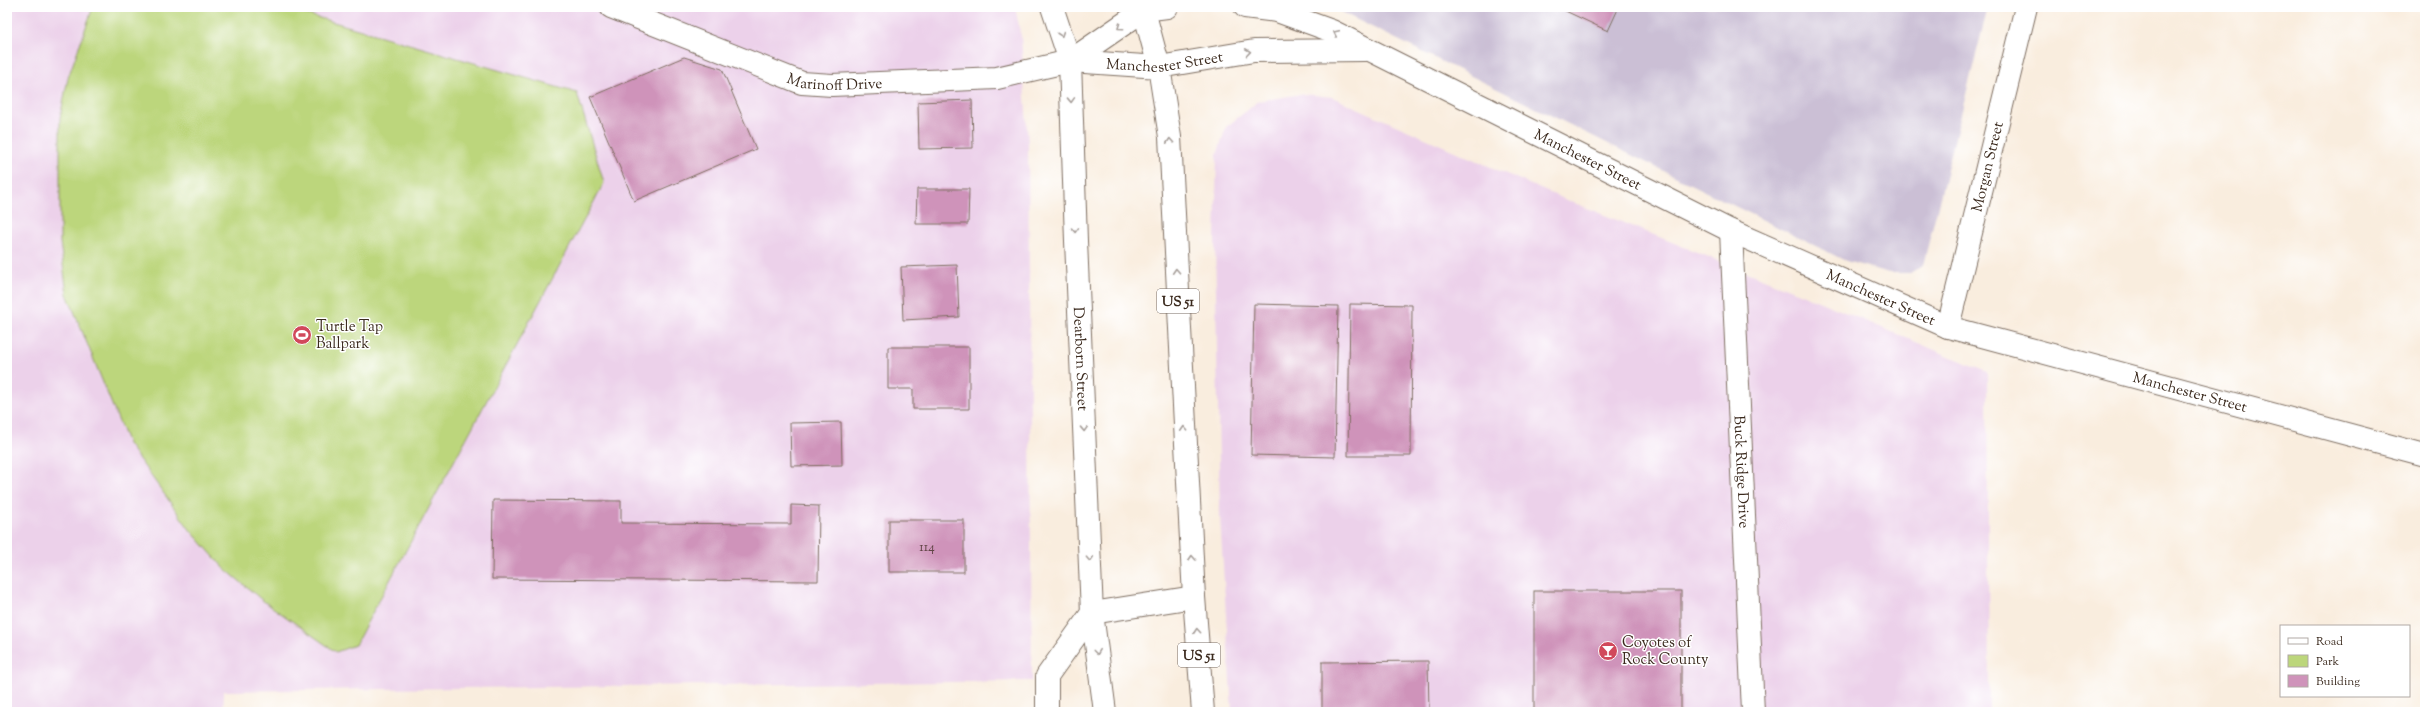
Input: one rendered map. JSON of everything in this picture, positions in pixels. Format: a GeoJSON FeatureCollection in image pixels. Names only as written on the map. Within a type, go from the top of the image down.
{"type":"FeatureCollection","features":[{"type":"Feature","properties":{"kind":"street","name":"Marinoff Drive"},"geometry":{"type":"LineString","coordinates":[[610,7],[802,83],[832,85],[997,78],[1070,61]]}},
{"type":"Feature","properties":{"kind":"street","name":"Dearborn Street"},"geometry":{"type":"LineString","coordinates":[[1052,7],[1070,61],[1092,613],[1105,712]]}},
{"type":"Feature","properties":{"kind":"street","name":"Manchester Street"},"geometry":{"type":"LineString","coordinates":[[1070,61],[1143,8],[1167,7]]}},
{"type":"Feature","properties":{"kind":"street","name":"Manchester Street"},"geometry":{"type":"LineString","coordinates":[[1245,7],[1277,11],[1332,31],[1731,231],[1948,327],[2425,455]]}},
{"type":"Feature","properties":{"kind":"street","name":"Morgan Street"},"geometry":{"type":"LineString","coordinates":[[1948,327],[2026,7]]}},
{"type":"Feature","properties":{"kind":"street","name":"US 51"},"geometry":{"type":"LineString","coordinates":[[1143,8],[1159,67],[1170,137],[1194,597],[1203,712]]}},
{"type":"Feature","properties":{"kind":"street","name":"Manchester Street"},"geometry":{"type":"LineString","coordinates":[[1070,61],[1159,67],[1254,51],[1370,50]]}},
{"type":"Feature","properties":{"kind":"street","name":"Buck Ridge Drive"},"geometry":{"type":"LineString","coordinates":[[1731,231],[1754,712]]}},
{"type":"Feature","properties":{"kind":"street"},"geometry":{"type":"LineString","coordinates":[[1047,712],[1047,676],[1092,613],[1194,597]]}},
{"type":"Feature","properties":{"kind":"shaded area"},"geometry":{"type":"Polygon","coordinates":[[[7,7],[1015,7],[1021,36],[1028,143],[1032,681],[224,691],[223,712],[7,712],[7,7]]]}},
{"type":"Feature","properties":{"kind":"shaded area"},"geometry":{"type":"Polygon","coordinates":[[[1331,7],[1988,7],[1923,265],[1910,273],[1889,273],[1846,261],[1331,7]]]}},
{"type":"Feature","properties":{"kind":"shaded area"},"geometry":{"type":"Polygon","coordinates":[[[1302,94],[1332,97],[1547,192],[1806,296],[1987,372],[1989,712],[1232,712],[1220,517],[1215,238],[1217,155],[1226,127],[1259,101],[1302,94]]]}},
{"type":"Feature","properties":{"kind":"green space","name":"Turtle Tap Ballpark"},"geometry":{"type":"Polygon","coordinates":[[[93,7],[282,7],[577,93],[604,183],[355,645],[336,652],[262,600],[224,568],[191,531],[128,444],[67,294],[60,242],[60,118],[68,78],[93,7]]]}},
{"type":"Feature","properties":{"kind":"building"},"geometry":{"type":"Polygon","coordinates":[[[1557,7],[1619,7],[1608,31],[1557,7]]]}},
{"type":"Feature","properties":{"kind":"building"},"geometry":{"type":"Polygon","coordinates":[[[684,57],[722,69],[756,149],[634,201],[590,97],[684,57]]]}},
{"type":"Feature","properties":{"kind":"building"},"geometry":{"type":"Polygon","coordinates":[[[972,100],[973,148],[919,149],[918,102],[972,100]]]}},
{"type":"Feature","properties":{"kind":"building"},"geometry":{"type":"Polygon","coordinates":[[[917,189],[969,189],[968,224],[916,224],[917,189]]]}},
{"type":"Feature","properties":{"kind":"building"},"geometry":{"type":"Polygon","coordinates":[[[957,265],[959,317],[903,320],[901,267],[957,265]]]}},
{"type":"Feature","properties":{"kind":"building"},"geometry":{"type":"Polygon","coordinates":[[[1254,304],[1338,306],[1335,457],[1251,455],[1254,304]]]}},
{"type":"Feature","properties":{"kind":"building"},"geometry":{"type":"Polygon","coordinates":[[[1350,304],[1412,305],[1411,456],[1348,456],[1350,304]]]}},
{"type":"Feature","properties":{"kind":"building"},"geometry":{"type":"Polygon","coordinates":[[[888,347],[969,347],[969,409],[913,409],[913,389],[888,389],[888,347]]]}},
{"type":"Feature","properties":{"kind":"building"},"geometry":{"type":"Polygon","coordinates":[[[841,422],[842,465],[791,466],[790,423],[841,422]]]}},
{"type":"Feature","properties":{"kind":"building"},"geometry":{"type":"Polygon","coordinates":[[[493,500],[621,501],[621,523],[791,524],[791,505],[819,506],[818,581],[492,579],[493,500]]]}},
{"type":"Feature","properties":{"kind":"building"},"geometry":{"type":"Polygon","coordinates":[[[889,520],[964,520],[964,572],[889,572],[889,520]]]}},
{"type":"Feature","properties":{"kind":"building","name":"Coyotes of Rock County"},"geometry":{"type":"Polygon","coordinates":[[[1534,591],[1681,591],[1681,712],[1534,712],[1534,591]]]}},
{"type":"Feature","properties":{"kind":"building"},"geometry":{"type":"Polygon","coordinates":[[[1428,661],[1429,712],[1322,712],[1322,662],[1428,661]]]}},
{"type":"Feature","properties":{"kind":"place","name":"Turtle Tap Ballpark"},"geometry":{"type":"Point","coordinates":[302,335]}},
{"type":"Feature","properties":{"kind":"place","name":"Coyotes of Rock County"},"geometry":{"type":"Point","coordinates":[1608,651]}}]}
